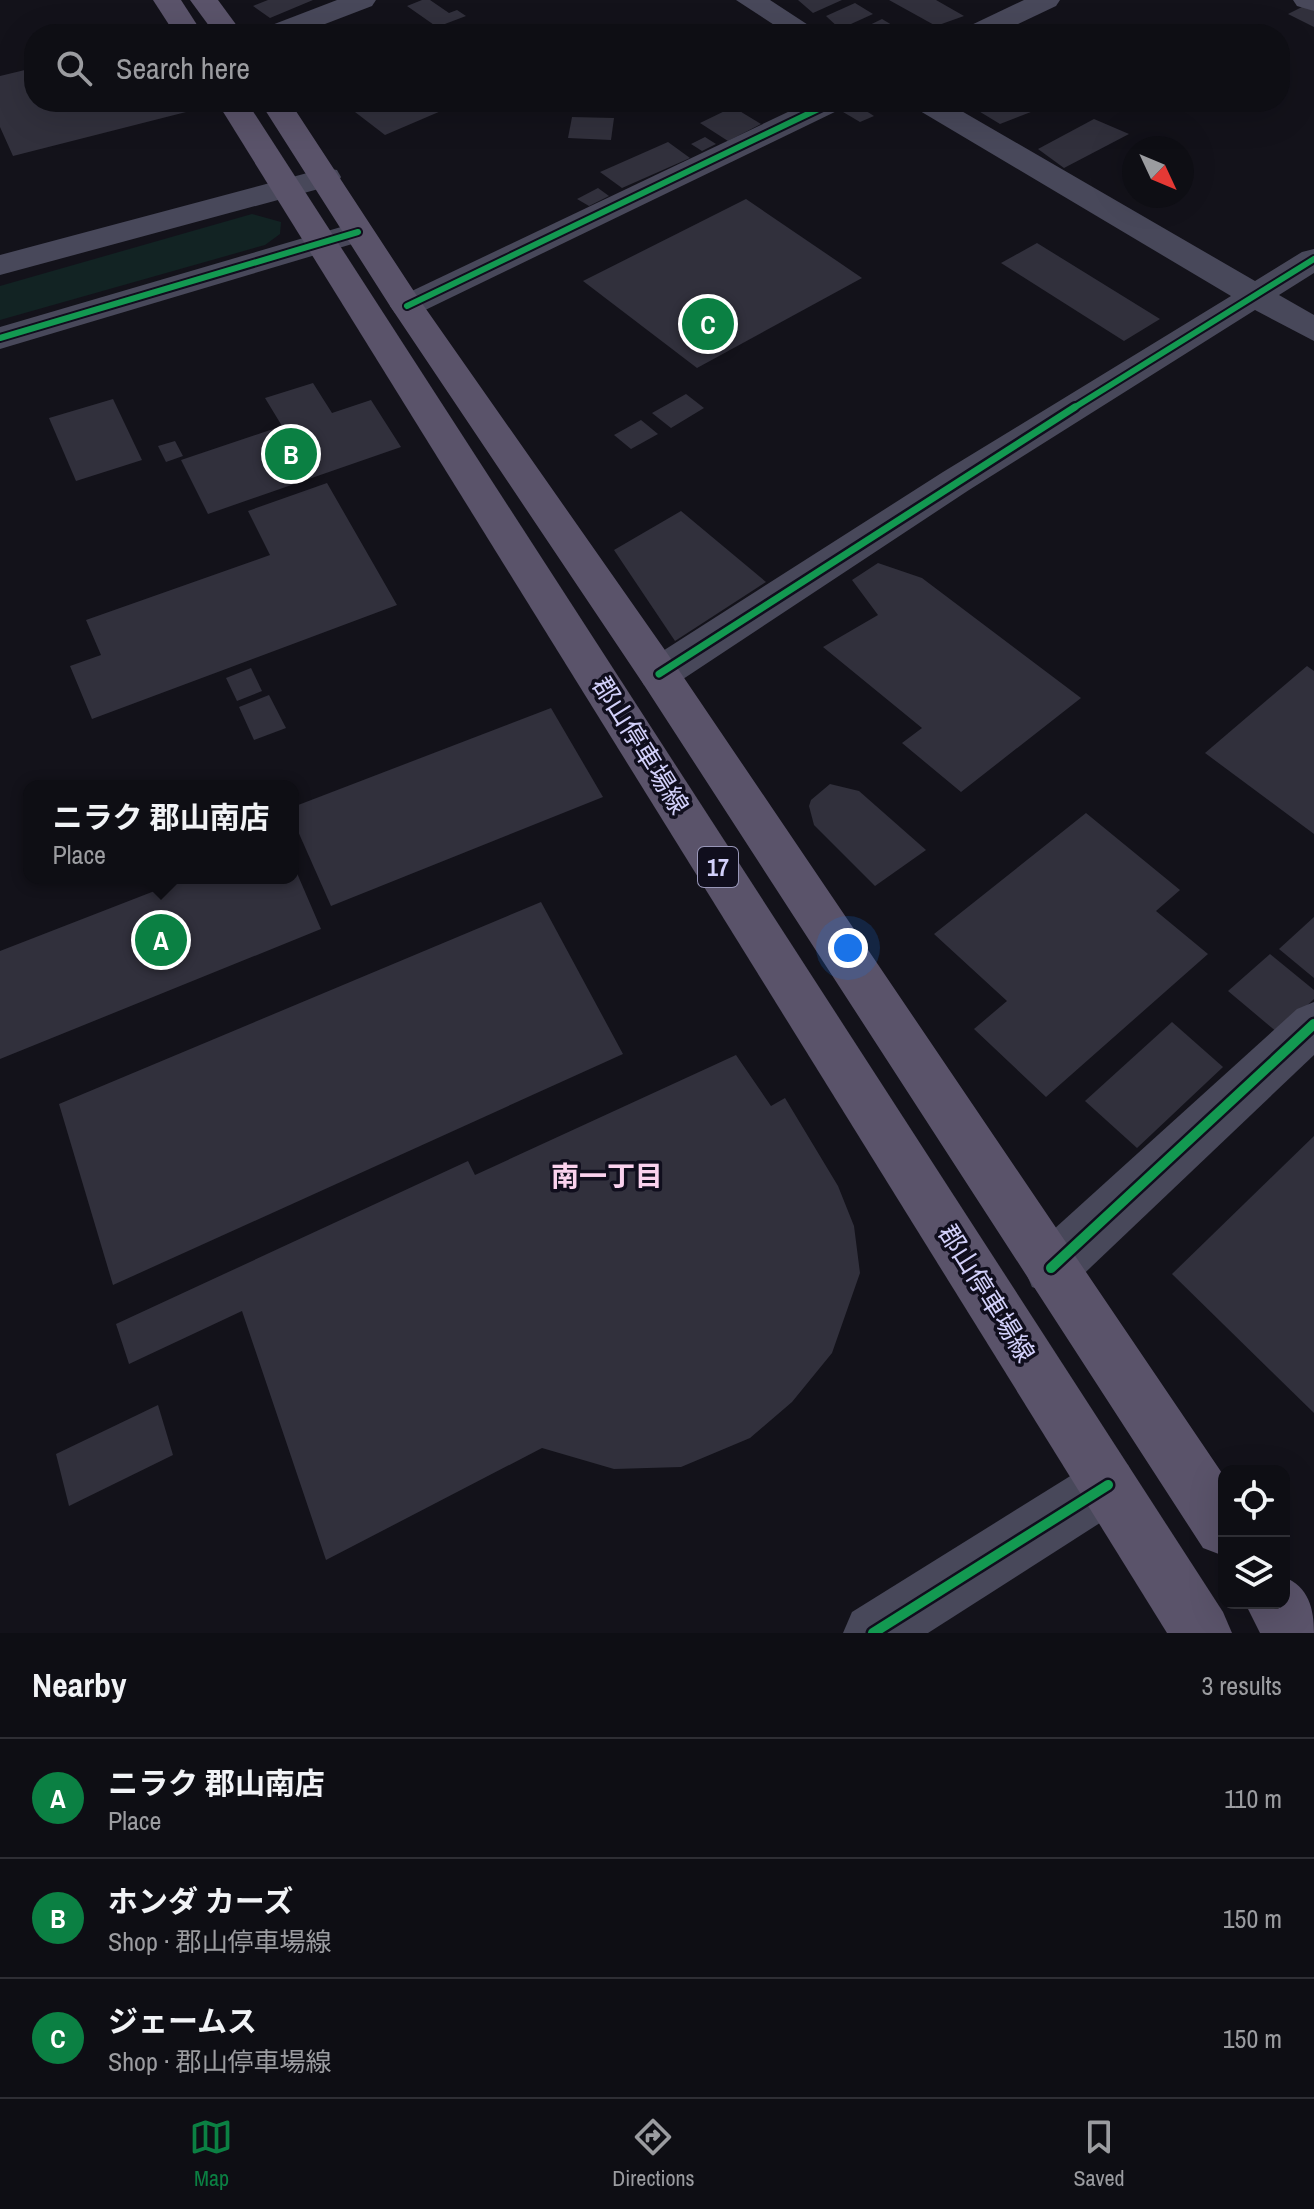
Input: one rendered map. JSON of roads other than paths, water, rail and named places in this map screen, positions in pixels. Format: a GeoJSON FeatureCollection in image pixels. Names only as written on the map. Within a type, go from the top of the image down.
{"type":"FeatureCollection","features":[{"type":"Feature","properties":{"kind":"main road"},"geometry":{"type":"LineString","coordinates":[[167,0],[183,24]]}},
{"type":"Feature","properties":{"kind":"main road"},"geometry":{"type":"LineString","coordinates":[[204,0],[222,24]]}},
{"type":"Feature","properties":{"kind":"main road","name":"郡山停車場線"},"geometry":{"type":"LineString","coordinates":[[241,112],[306,183]]}},
{"type":"Feature","properties":{"kind":"main road","name":"郡山停車場線"},"geometry":{"type":"LineString","coordinates":[[279,112],[306,183],[630,727],[1202,1633]]}},
{"type":"Feature","properties":{"kind":"main road","name":"郡山停車場線"},"geometry":{"type":"LineString","coordinates":[[338,238],[407,306],[659,674],[1218,1518]]}},
{"type":"Feature","properties":{"kind":"main road"},"geometry":{"type":"LineString","coordinates":[[1279,1609],[1295,1633]]}},
{"type":"Feature","properties":{"kind":"street"},"geometry":{"type":"LineString","coordinates":[[300,24],[362,0]]}},
{"type":"Feature","properties":{"kind":"street"},"geometry":{"type":"LineString","coordinates":[[750,0],[791,24]]}},
{"type":"Feature","properties":{"kind":"street"},"geometry":{"type":"LineString","coordinates":[[996,24],[1046,0]]}},
{"type":"Feature","properties":{"kind":"street"},"geometry":{"type":"LineString","coordinates":[[1307,0],[1314,3]]}},
{"type":"Feature","properties":{"kind":"street"},"geometry":{"type":"LineString","coordinates":[[407,306],[812,112]]}},
{"type":"Feature","properties":{"kind":"street"},"geometry":{"type":"LineString","coordinates":[[942,112],[1314,330]]}},
{"type":"Feature","properties":{"kind":"street"},"geometry":{"type":"LineString","coordinates":[[0,265],[306,183]]}},
{"type":"Feature","properties":{"kind":"street"},"geometry":{"type":"LineString","coordinates":[[0,338],[338,238]]}},
{"type":"Feature","properties":{"kind":"street"},"geometry":{"type":"LineString","coordinates":[[659,674],[956,481],[1314,259]]}},
{"type":"Feature","properties":{"kind":"street"},"geometry":{"type":"LineString","coordinates":[[1051,1268],[1314,1024]]}},
{"type":"Feature","properties":{"kind":"street"},"geometry":{"type":"LineString","coordinates":[[873,1633],[1108,1485]]}},
{"type":"Feature","properties":{"kind":"place","name":"ジェームス"},"geometry":{"type":"Point","coordinates":[708,324]}},
{"type":"Feature","properties":{"kind":"place","name":"ホンダ カーズ"},"geometry":{"type":"Point","coordinates":[291,454]}},
{"type":"Feature","properties":{"kind":"place","name":"ニラク 郡山南店"},"geometry":{"type":"Point","coordinates":[161,940]}},
{"type":"Feature","properties":{"kind":"district","name":"南一丁目"},"geometry":{"type":"Point","coordinates":[607,1176]}}]}
